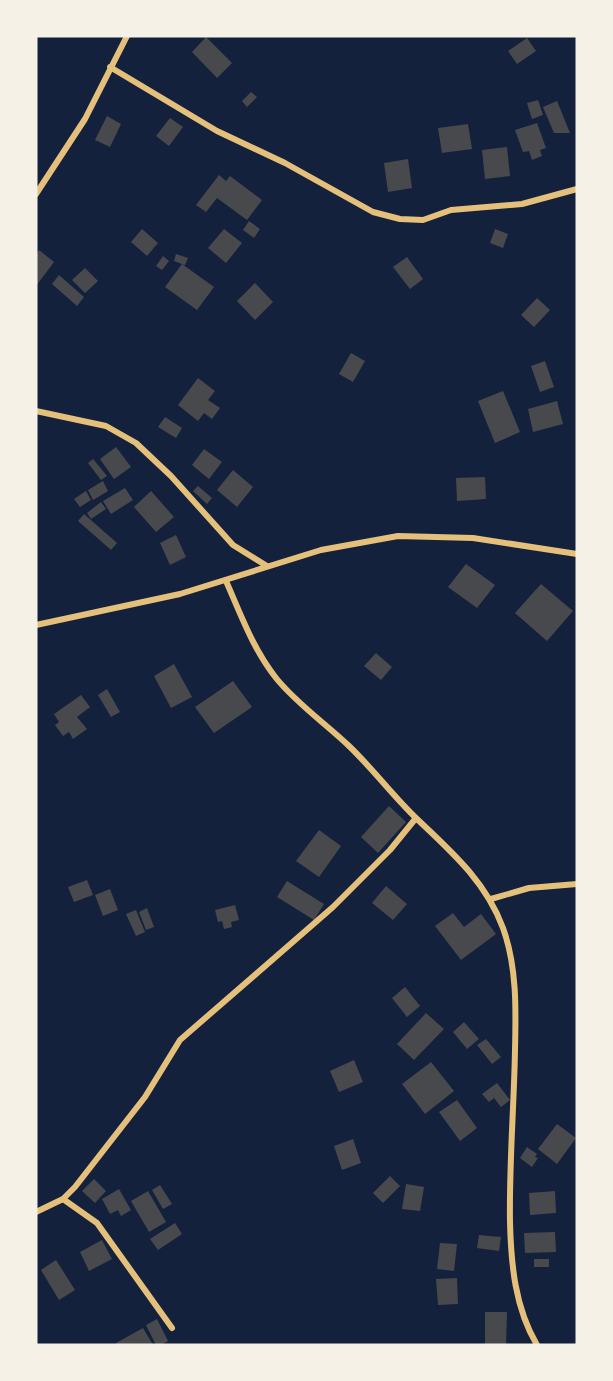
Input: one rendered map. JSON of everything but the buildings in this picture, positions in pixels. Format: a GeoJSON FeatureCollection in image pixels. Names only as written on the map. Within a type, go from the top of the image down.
{"type":"FeatureCollection","features":[{"type":"Feature","properties":{"kind":"street"},"geometry":{"type":"LineString","coordinates":[[36,194],[86,119],[126,36]]}},
{"type":"Feature","properties":{"kind":"street"},"geometry":{"type":"LineString","coordinates":[[110,66],[217,131],[285,163],[373,212],[400,219],[423,220],[451,210],[522,204],[577,189]]}},
{"type":"Feature","properties":{"kind":"street"},"geometry":{"type":"LineString","coordinates":[[36,411],[106,426],[136,443],[171,476],[233,545],[267,566]]}},
{"type":"Feature","properties":{"kind":"street"},"geometry":{"type":"LineString","coordinates":[[36,625],[180,594],[321,550],[398,536],[473,538],[577,554]]}},
{"type":"Feature","properties":{"kind":"street"},"geometry":{"type":"LineString","coordinates":[[226,581],[259,653],[276,678],[307,711],[349,746],[416,818],[452,850],[491,899],[504,930],[513,966],[515,1022],[509,1175],[511,1254],[520,1310],[537,1345]]}},
{"type":"Feature","properties":{"kind":"street"},"geometry":{"type":"LineString","coordinates":[[36,1212],[63,1199],[145,1097],[180,1040],[333,907],[390,850],[416,818]]}},
{"type":"Feature","properties":{"kind":"street"},"geometry":{"type":"LineString","coordinates":[[491,899],[529,888],[577,884]]}},
{"type":"Feature","properties":{"kind":"street"},"geometry":{"type":"LineString","coordinates":[[63,1199],[97,1223],[172,1328]]}}]}
